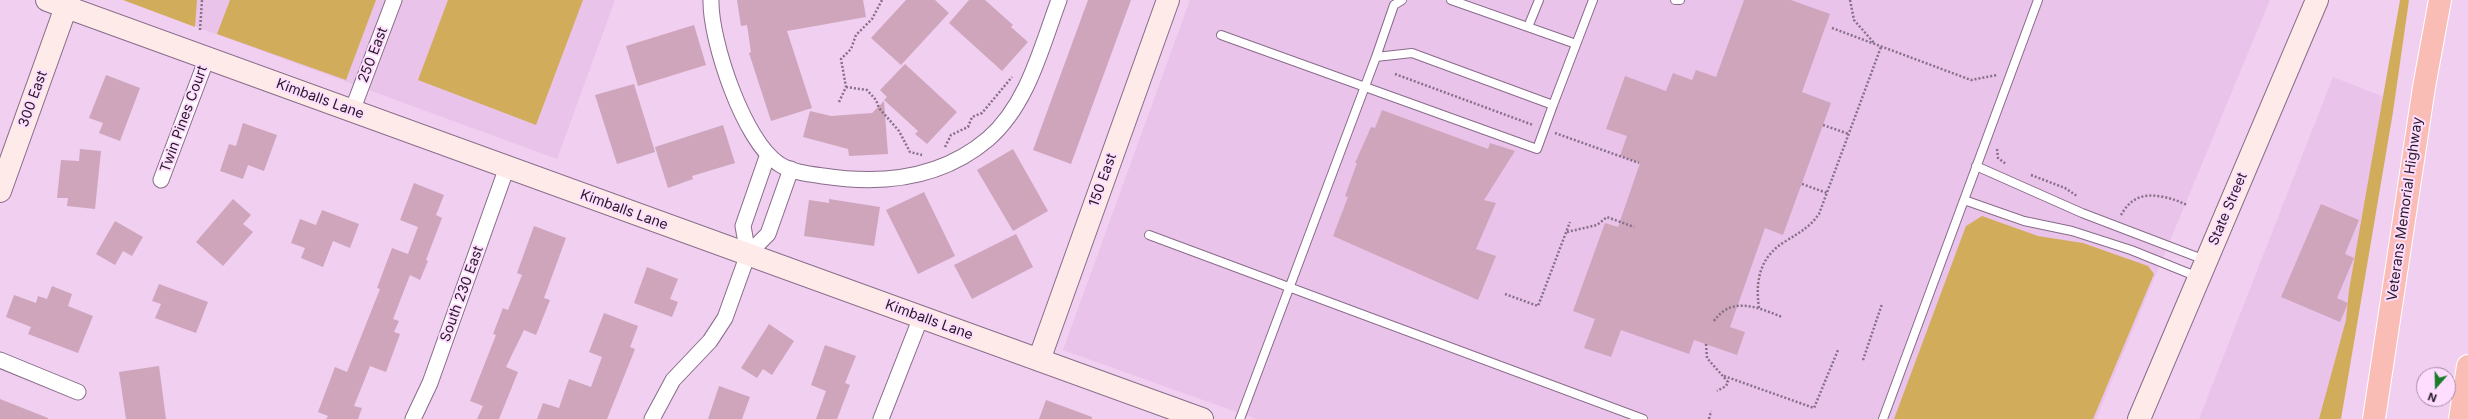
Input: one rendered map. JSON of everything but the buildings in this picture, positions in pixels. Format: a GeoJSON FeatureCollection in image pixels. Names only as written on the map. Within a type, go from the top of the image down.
{"type":"FeatureCollection","features":[{"type":"Feature","properties":{"kind":"highway","name":"Veterans Memorial Highway"},"geometry":{"type":"LineString","coordinates":[[2374,419],[2424,87],[2440,0]]}},
{"type":"Feature","properties":{"kind":"highway"},"geometry":{"type":"LineString","coordinates":[[2460,419],[2468,366]]}},
{"type":"Feature","properties":{"kind":"street","name":"250 East"},"geometry":{"type":"LineString","coordinates":[[352,111],[394,0]]}},
{"type":"Feature","properties":{"kind":"street"},"geometry":{"type":"LineString","coordinates":[[711,0],[715,35],[739,108],[747,124],[779,162],[831,177],[893,180],[920,175],[967,153],[988,139],[1014,109],[1033,70],[1059,0]]}},
{"type":"Feature","properties":{"kind":"street","name":"150 East"},"geometry":{"type":"LineString","coordinates":[[1039,360],[1168,0]]}},
{"type":"Feature","properties":{"kind":"street","name":"State Street"},"geometry":{"type":"LineString","coordinates":[[2140,419],[2202,269],[2317,0]]}},
{"type":"Feature","properties":{"kind":"street","name":"Kimballs Lane"},"geometry":{"type":"LineString","coordinates":[[64,2],[207,58],[1202,419]]}},
{"type":"Feature","properties":{"kind":"street","name":"300 East"},"geometry":{"type":"LineString","coordinates":[[0,191],[64,2]]}},
{"type":"Feature","properties":{"kind":"street","name":"Twin Pines Court"},"geometry":{"type":"LineString","coordinates":[[161,180],[207,58]]}},
{"type":"Feature","properties":{"kind":"street"},"geometry":{"type":"LineString","coordinates":[[652,419],[673,380],[710,341],[724,318],[748,254],[768,234],[779,162]]}},
{"type":"Feature","properties":{"kind":"street"},"geometry":{"type":"LineString","coordinates":[[748,254],[743,226],[779,162]]}},
{"type":"Feature","properties":{"kind":"street","name":"South 230 East"},"geometry":{"type":"LineString","coordinates":[[413,419],[430,383],[507,167]]}},
{"type":"Feature","properties":{"kind":"street"},"geometry":{"type":"LineString","coordinates":[[881,419],[921,317]]}},
{"type":"Feature","properties":{"kind":"street"},"geometry":{"type":"LineString","coordinates":[[0,360],[78,392]]}},
{"type":"Feature","properties":{"kind":"lane"},"geometry":{"type":"LineString","coordinates":[[1240,419],[1376,57],[1394,5],[1402,0]]}},
{"type":"Feature","properties":{"kind":"lane"},"geometry":{"type":"LineString","coordinates":[[1451,0],[1576,44]]}},
{"type":"Feature","properties":{"kind":"lane"},"geometry":{"type":"LineString","coordinates":[[1528,27],[1539,0]]}},
{"type":"Feature","properties":{"kind":"lane"},"geometry":{"type":"LineString","coordinates":[[1221,35],[1537,149],[1593,0]]}},
{"type":"Feature","properties":{"kind":"lane"},"geometry":{"type":"LineString","coordinates":[[1675,0],[1680,0]]}},
{"type":"Feature","properties":{"kind":"lane"},"geometry":{"type":"LineString","coordinates":[[1883,419],[2038,0]]}},
{"type":"Feature","properties":{"kind":"lane"},"geometry":{"type":"LineString","coordinates":[[1376,57],[1412,53],[1553,105]]}},
{"type":"Feature","properties":{"kind":"lane"},"geometry":{"type":"LineString","coordinates":[[1976,166],[2202,269]]}},
{"type":"Feature","properties":{"kind":"lane"},"geometry":{"type":"LineString","coordinates":[[1964,200],[2024,221],[2072,231],[2131,250],[2202,269]]}},
{"type":"Feature","properties":{"kind":"lane"},"geometry":{"type":"LineString","coordinates":[[1148,235],[1643,419]]}},
{"type":"Feature","properties":{"kind":"path"},"geometry":{"type":"LineString","coordinates":[[200,30],[202,0]]}},
{"type":"Feature","properties":{"kind":"path"},"geometry":{"type":"LineString","coordinates":[[839,102],[846,88],[841,59],[851,50],[856,35],[872,19],[882,0]]}},
{"type":"Feature","properties":{"kind":"path"},"geometry":{"type":"LineString","coordinates":[[1850,0],[1854,20],[1877,45]]}},
{"type":"Feature","properties":{"kind":"path"},"geometry":{"type":"LineString","coordinates":[[1832,28],[1971,80],[1999,75]]}},
{"type":"Feature","properties":{"kind":"path"},"geometry":{"type":"LineString","coordinates":[[1759,308],[1757,294],[1758,277],[1762,264],[1774,249],[1812,225],[1819,214],[1881,47]]}},
{"type":"Feature","properties":{"kind":"path"},"geometry":{"type":"LineString","coordinates":[[1395,74],[1638,163]]}},
{"type":"Feature","properties":{"kind":"path"},"geometry":{"type":"LineString","coordinates":[[941,151],[950,135],[968,127],[972,117],[982,113],[996,99],[1009,78],[1014,76]]}},
{"type":"Feature","properties":{"kind":"path"},"geometry":{"type":"LineString","coordinates":[[846,88],[867,90],[876,100],[879,108],[899,131],[910,152],[917,155],[930,156]]}},
{"type":"Feature","properties":{"kind":"path"},"geometry":{"type":"LineString","coordinates":[[1824,125],[1849,134]]}},
{"type":"Feature","properties":{"kind":"path"},"geometry":{"type":"LineString","coordinates":[[1997,148],[1998,158],[2008,166]]}},
{"type":"Feature","properties":{"kind":"path"},"geometry":{"type":"LineString","coordinates":[[2030,174],[2065,188],[2081,199]]}},
{"type":"Feature","properties":{"kind":"path"},"geometry":{"type":"LineString","coordinates":[[1802,184],[1827,193]]}},
{"type":"Feature","properties":{"kind":"path"},"geometry":{"type":"LineString","coordinates":[[2117,218],[2134,200],[2159,195],[2174,199],[2187,205]]}},
{"type":"Feature","properties":{"kind":"path"},"geometry":{"type":"LineString","coordinates":[[1566,232],[1597,226],[1607,217],[1634,227]]}},
{"type":"Feature","properties":{"kind":"path"},"geometry":{"type":"LineString","coordinates":[[1506,294],[1538,306],[1570,222]]}},
{"type":"Feature","properties":{"kind":"path"},"geometry":{"type":"LineString","coordinates":[[1714,321],[1726,309],[1738,304],[1759,308],[1782,317]]}},
{"type":"Feature","properties":{"kind":"path"},"geometry":{"type":"LineString","coordinates":[[1863,360],[1882,304]]}},
{"type":"Feature","properties":{"kind":"path"},"geometry":{"type":"LineString","coordinates":[[1706,344],[1707,358],[1717,371],[1724,376],[1814,408],[1838,350]]}},
{"type":"Feature","properties":{"kind":"path"},"geometry":{"type":"LineString","coordinates":[[1717,391],[1726,386],[1728,382],[1724,376]]}},
{"type":"Feature","properties":{"kind":"path"},"geometry":{"type":"LineString","coordinates":[[1709,419],[1711,411]]}},
{"type":"Feature","properties":{"kind":"shaded area"},"geometry":{"type":"Polygon","coordinates":[[[123,0],[615,0],[557,159],[123,0]]]}},
{"type":"Feature","properties":{"kind":"shaded area"},"geometry":{"type":"Polygon","coordinates":[[[123,0],[197,0],[195,27],[123,0]]]}},
{"type":"Feature","properties":{"kind":"shaded area"},"geometry":{"type":"Polygon","coordinates":[[[230,0],[376,0],[346,80],[217,34],[230,0]]]}},
{"type":"Feature","properties":{"kind":"shaded area"},"geometry":{"type":"Polygon","coordinates":[[[448,0],[583,0],[536,125],[418,80],[448,0]]]}},
{"type":"Feature","properties":{"kind":"shaded area"},"geometry":{"type":"Polygon","coordinates":[[[1190,0],[2270,0],[2096,419],[1256,419],[1063,350],[1190,0]]]}},
{"type":"Feature","properties":{"kind":"shaded area"},"geometry":{"type":"Polygon","coordinates":[[[2400,0],[2409,0],[2393,112],[2341,419],[2319,419],[2346,320],[2349,290],[2400,0]]]}},
{"type":"Feature","properties":{"kind":"shaded area"},"geometry":{"type":"Polygon","coordinates":[[[2333,77],[2394,101],[2329,419],[2199,419],[2333,77]]]}},
{"type":"Feature","properties":{"kind":"shaded area"},"geometry":{"type":"Polygon","coordinates":[[[1982,216],[2038,236],[2083,243],[2148,266],[2154,274],[2093,419],[1894,419],[1966,226],[1982,216]]]}}]}
